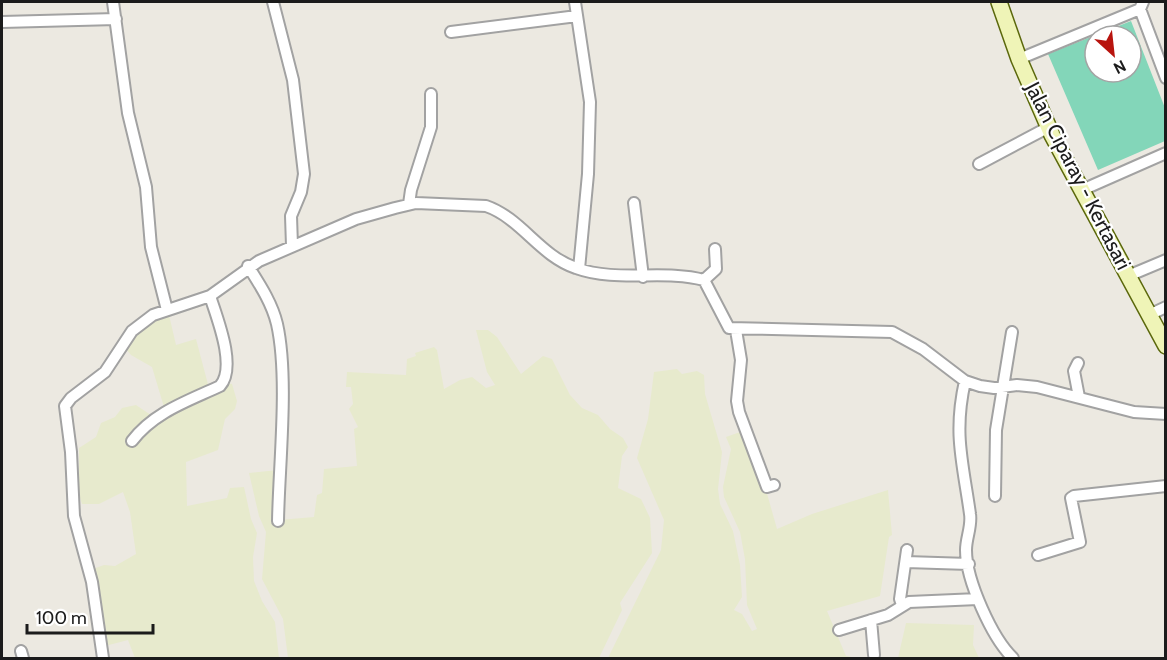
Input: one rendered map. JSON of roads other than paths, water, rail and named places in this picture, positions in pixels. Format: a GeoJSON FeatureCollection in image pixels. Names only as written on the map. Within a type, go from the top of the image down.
{"type":"FeatureCollection","features":[{"type":"Feature","properties":{"kind":"main road","name":"Jalan Ciparay - Kertasari"},"geometry":{"type":"LineString","coordinates":[[999,2],[1019,59],[1049,127],[1166,346]]}},
{"type":"Feature","properties":{"kind":"street"},"geometry":{"type":"LineString","coordinates":[[113,2],[126,104],[146,187],[152,254],[167,310]]}},
{"type":"Feature","properties":{"kind":"street"},"geometry":{"type":"LineString","coordinates":[[273,2],[293,80],[304,174],[301,192],[291,216],[292,246]]}},
{"type":"Feature","properties":{"kind":"street"},"geometry":{"type":"LineString","coordinates":[[575,2],[590,102],[588,174],[579,269]]}},
{"type":"Feature","properties":{"kind":"street"},"geometry":{"type":"LineString","coordinates":[[1019,59],[1142,5],[1166,78]]}},
{"type":"Feature","properties":{"kind":"street"},"geometry":{"type":"LineString","coordinates":[[451,32],[577,16]]}},
{"type":"Feature","properties":{"kind":"street"},"geometry":{"type":"LineString","coordinates":[[2,22],[116,19]]}},
{"type":"Feature","properties":{"kind":"street"},"geometry":{"type":"LineString","coordinates":[[410,204],[411,190],[431,127],[431,94]]}},
{"type":"Feature","properties":{"kind":"street"},"geometry":{"type":"LineString","coordinates":[[979,164],[1049,127]]}},
{"type":"Feature","properties":{"kind":"street"},"geometry":{"type":"LineString","coordinates":[[1082,190],[1166,153]]}},
{"type":"Feature","properties":{"kind":"street"},"geometry":{"type":"LineString","coordinates":[[634,202],[643,278]]}},
{"type":"Feature","properties":{"kind":"street"},"geometry":{"type":"LineString","coordinates":[[103,658],[92,582],[74,516],[71,453],[65,406],[105,372],[132,331],[153,315],[210,296],[249,266],[292,246],[356,219],[410,204],[486,206],[497,210],[545,251],[564,264],[579,269],[643,278],[704,280],[716,269],[715,249]]}},
{"type":"Feature","properties":{"kind":"street"},"geometry":{"type":"LineString","coordinates":[[1128,276],[1166,260]]}},
{"type":"Feature","properties":{"kind":"street"},"geometry":{"type":"LineString","coordinates":[[249,266],[266,296],[278,333],[282,394],[278,521]]}},
{"type":"Feature","properties":{"kind":"street"},"geometry":{"type":"LineString","coordinates":[[704,280],[727,326],[736,330],[757,327],[892,332],[923,350],[965,381],[994,388],[1002,386],[1037,387],[1134,412],[1166,414]]}},
{"type":"Feature","properties":{"kind":"street"},"geometry":{"type":"LineString","coordinates":[[132,441],[144,426],[158,416],[220,386],[225,380],[228,363],[210,296]]}},
{"type":"Feature","properties":{"kind":"street"},"geometry":{"type":"LineString","coordinates":[[1149,315],[1166,307]]}},
{"type":"Feature","properties":{"kind":"street"},"geometry":{"type":"LineString","coordinates":[[736,330],[741,360],[737,401],[767,487],[774,485]]}},
{"type":"Feature","properties":{"kind":"street"},"geometry":{"type":"LineString","coordinates":[[995,496],[996,430],[1012,332]]}},
{"type":"Feature","properties":{"kind":"street"},"geometry":{"type":"LineString","coordinates":[[1078,363],[1074,371],[1079,397]]}},
{"type":"Feature","properties":{"kind":"street"},"geometry":{"type":"LineString","coordinates":[[965,381],[958,429],[960,466],[970,515],[966,550],[978,599],[993,633],[1013,658]]}},
{"type":"Feature","properties":{"kind":"street"},"geometry":{"type":"LineString","coordinates":[[1038,555],[1080,542],[1071,498],[1074,496],[1166,486]]}},
{"type":"Feature","properties":{"kind":"street"},"geometry":{"type":"LineString","coordinates":[[902,605],[900,599],[907,550]]}},
{"type":"Feature","properties":{"kind":"street"},"geometry":{"type":"LineString","coordinates":[[906,562],[969,564]]}},
{"type":"Feature","properties":{"kind":"street"},"geometry":{"type":"LineString","coordinates":[[839,630],[888,615],[902,605],[978,599]]}},
{"type":"Feature","properties":{"kind":"street"},"geometry":{"type":"LineString","coordinates":[[871,620],[874,656]]}}]}
